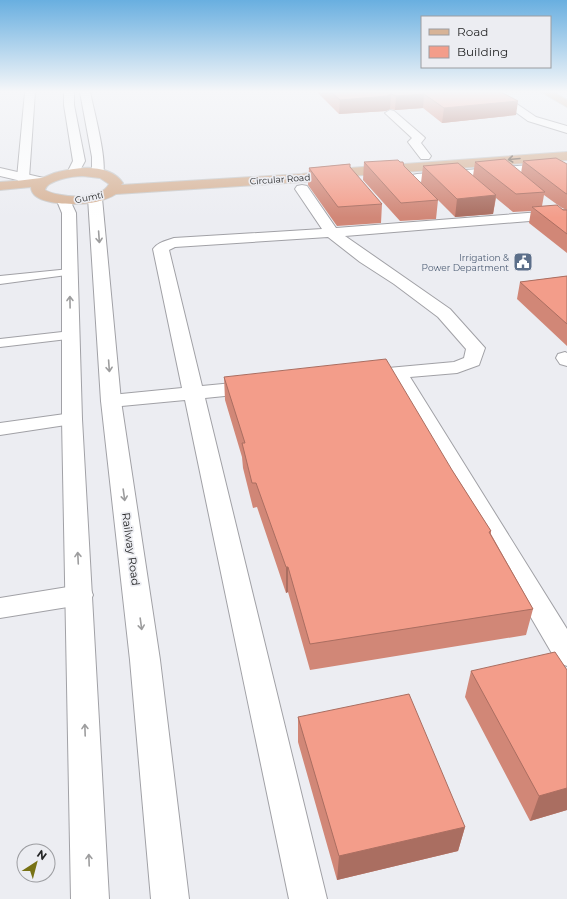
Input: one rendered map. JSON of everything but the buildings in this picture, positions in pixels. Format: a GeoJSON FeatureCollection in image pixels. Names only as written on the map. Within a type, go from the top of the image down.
{"type":"FeatureCollection","features":[{"type":"Feature","properties":{"kind":"main road","name":"Circular Road"},"geometry":{"type":"LineString","coordinates":[[111,185],[167,178],[567,144]]}},
{"type":"Feature","properties":{"kind":"main road","name":"Circular Road"},"geometry":{"type":"LineString","coordinates":[[111,185],[302,178],[350,172],[564,156]]}},
{"type":"Feature","properties":{"kind":"main road"},"geometry":{"type":"LineString","coordinates":[[98,157],[114,169],[111,185]]}},
{"type":"Feature","properties":{"kind":"main road","name":"Gumti"},"geometry":{"type":"LineString","coordinates":[[74,173],[98,173],[113,179],[111,185],[64,201],[43,196],[40,187],[56,176],[74,173]]}},
{"type":"Feature","properties":{"kind":"main road"},"geometry":{"type":"LineString","coordinates":[[139,176],[167,178]]}},
{"type":"Feature","properties":{"kind":"main road"},"geometry":{"type":"LineString","coordinates":[[0,186],[40,187]]}},
{"type":"Feature","properties":{"kind":"main road"},"geometry":{"type":"LineString","coordinates":[[0,195],[40,187]]}},
{"type":"Feature","properties":{"kind":"street"},"geometry":{"type":"LineString","coordinates":[[23,178],[27,134]]}},
{"type":"Feature","properties":{"kind":"street"},"geometry":{"type":"LineString","coordinates":[[74,134],[78,161],[74,173]]}},
{"type":"Feature","properties":{"kind":"street"},"geometry":{"type":"LineString","coordinates":[[93,134],[98,157],[98,173]]}},
{"type":"Feature","properties":{"kind":"street"},"geometry":{"type":"LineString","coordinates":[[414,134],[419,138],[414,142],[425,156]]}},
{"type":"Feature","properties":{"kind":"street"},"geometry":{"type":"LineString","coordinates":[[415,183],[554,167],[559,168],[567,174]]}},
{"type":"Feature","properties":{"kind":"street"},"geometry":{"type":"LineString","coordinates":[[0,172],[23,178],[40,187]]}},
{"type":"Feature","properties":{"kind":"street"},"geometry":{"type":"LineString","coordinates":[[507,172],[518,181]]}},
{"type":"Feature","properties":{"kind":"street"},"geometry":{"type":"LineString","coordinates":[[463,179],[474,189]]}},
{"type":"Feature","properties":{"kind":"street","name":"Railway Road"},"geometry":{"type":"LineString","coordinates":[[111,185],[111,401],[146,660],[170,899]]}},
{"type":"Feature","properties":{"kind":"street"},"geometry":{"type":"LineString","coordinates":[[302,189],[332,233],[366,259],[444,313],[476,348],[472,361],[457,367],[350,378]]}},
{"type":"Feature","properties":{"kind":"street"},"geometry":{"type":"LineString","coordinates":[[541,200],[564,217]]}},
{"type":"Feature","properties":{"kind":"street"},"geometry":{"type":"LineString","coordinates":[[64,201],[69,213],[72,419],[80,595],[90,899]]}},
{"type":"Feature","properties":{"kind":"street"},"geometry":{"type":"LineString","coordinates":[[497,209],[509,219]]}},
{"type":"Feature","properties":{"kind":"street"},"geometry":{"type":"LineString","coordinates":[[440,213],[451,224]]}},
{"type":"Feature","properties":{"kind":"street"},"geometry":{"type":"LineString","coordinates":[[386,217],[395,228]]}},
{"type":"Feature","properties":{"kind":"street"},"geometry":{"type":"LineString","coordinates":[[308,899],[192,394],[161,249],[164,246],[174,243],[332,233],[509,219],[564,217]]}},
{"type":"Feature","properties":{"kind":"street"},"geometry":{"type":"LineString","coordinates":[[398,373],[567,654]]}},
{"type":"Feature","properties":{"kind":"street"},"geometry":{"type":"LineString","coordinates":[[111,401],[271,386]]}},
{"type":"Feature","properties":{"kind":"street"},"geometry":{"type":"LineString","coordinates":[[0,429],[72,419]]}},
{"type":"Feature","properties":{"kind":"street"},"geometry":{"type":"LineString","coordinates":[[0,608],[80,595]]}},
{"type":"Feature","properties":{"kind":"lane"},"geometry":{"type":"LineString","coordinates":[[0,280],[70,272]]}},
{"type":"Feature","properties":{"kind":"lane"},"geometry":{"type":"LineString","coordinates":[[0,343],[70,335]]}},
{"type":"Feature","properties":{"kind":"place","name":"Irrigation & Power Department"},"geometry":{"type":"Point","coordinates":[523,262]}}]}
